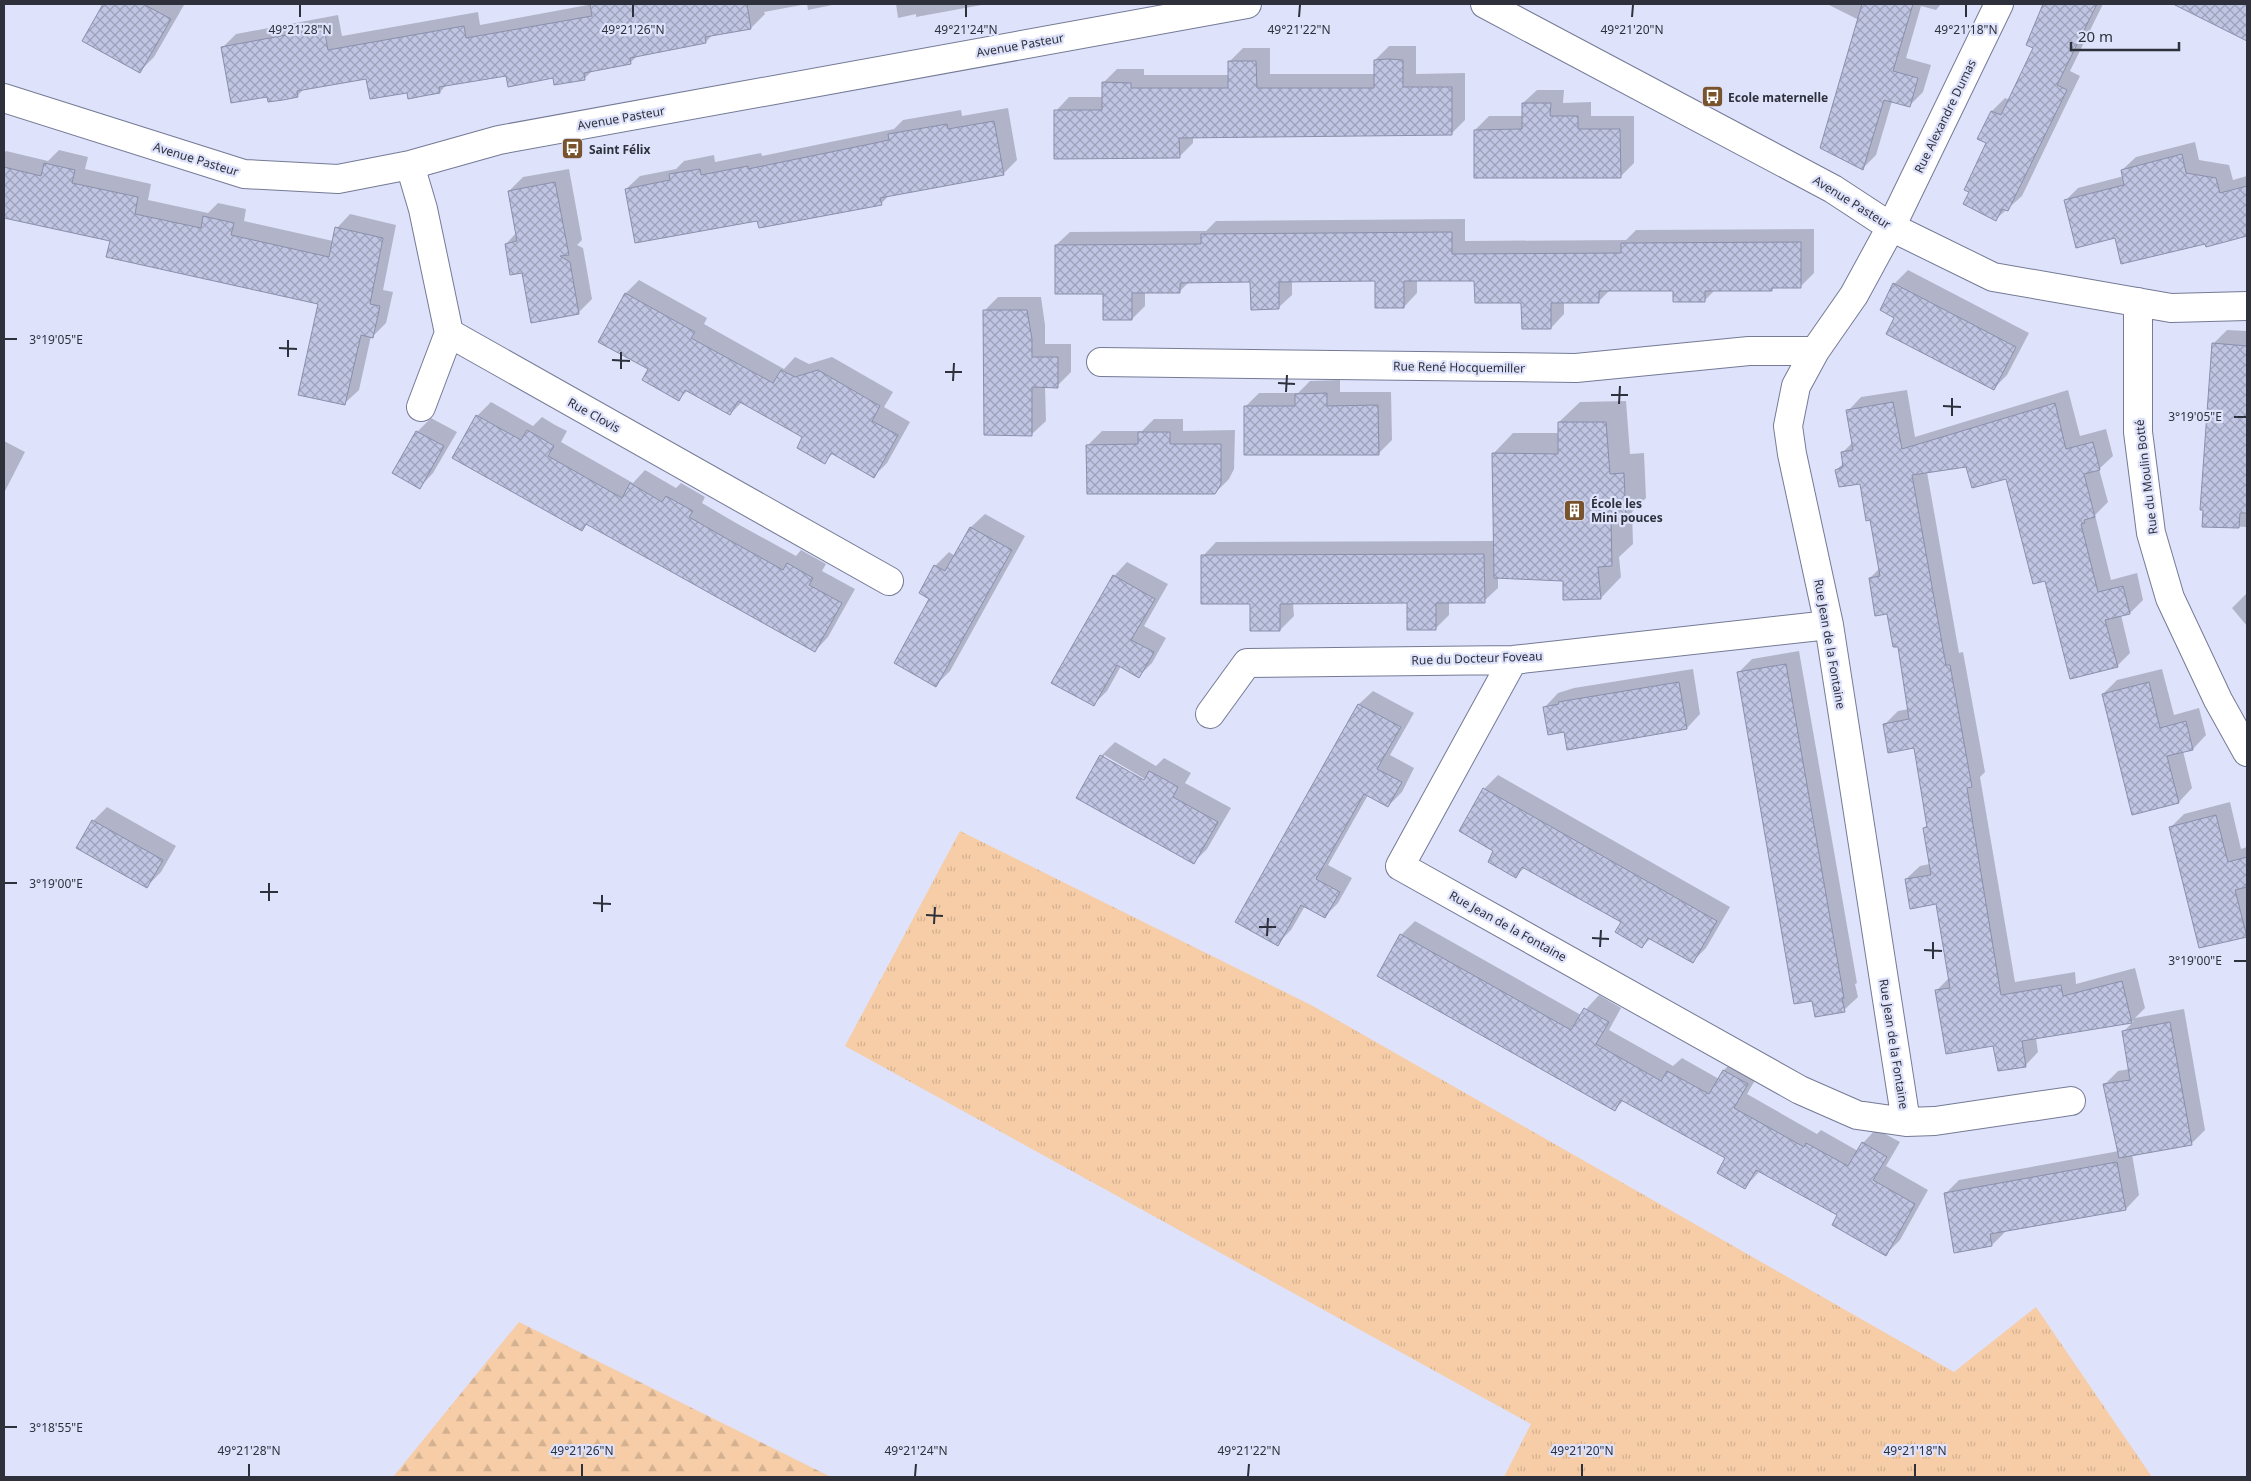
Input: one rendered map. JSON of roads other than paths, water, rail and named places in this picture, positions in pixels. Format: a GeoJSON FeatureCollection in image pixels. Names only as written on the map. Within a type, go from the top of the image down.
{"type":"FeatureCollection","features":[{"type":"Feature","properties":{"kind":"street","name":"Avenue Pasteur"},"geometry":{"type":"LineString","coordinates":[[4,98],[244,174],[338,179],[410,166],[499,140],[1247,4]]}},
{"type":"Feature","properties":{"kind":"street","name":"Avenue Pasteur"},"geometry":{"type":"LineString","coordinates":[[1485,4],[1833,188],[1891,227],[1993,277],[2171,308],[2247,306]]}},
{"type":"Feature","properties":{"kind":"street","name":"Rue Alexandre Dumas"},"geometry":{"type":"LineString","coordinates":[[1891,227],[1999,4]]}},
{"type":"Feature","properties":{"kind":"street"},"geometry":{"type":"LineString","coordinates":[[410,166],[423,209],[449,333],[422,407]]}},
{"type":"Feature","properties":{"kind":"street","name":"Rue Jean de la Fontaine"},"geometry":{"type":"LineString","coordinates":[[1513,660],[1400,866],[1800,1090],[1856,1115],[1906,1122],[1829,625],[1792,454],[1788,426],[1796,386],[1816,351],[1854,295],[1891,227]]}},
{"type":"Feature","properties":{"kind":"street","name":"Rue du Moulin Botté"},"geometry":{"type":"LineString","coordinates":[[2138,302],[2138,432],[2151,533],[2170,598],[2218,700],[2247,752]]}},
{"type":"Feature","properties":{"kind":"street","name":"Rue Clovis"},"geometry":{"type":"LineString","coordinates":[[449,333],[889,581]]}},
{"type":"Feature","properties":{"kind":"street","name":"Rue René Hocquemiller"},"geometry":{"type":"LineString","coordinates":[[1101,362],[1576,368],[1750,351],[1816,351]]}},
{"type":"Feature","properties":{"kind":"street","name":"Rue du Docteur Foveau"},"geometry":{"type":"LineString","coordinates":[[1210,714],[1247,663],[1513,660],[1829,625]]}},
{"type":"Feature","properties":{"kind":"street"},"geometry":{"type":"LineString","coordinates":[[1906,1122],[1935,1121],[2071,1102]]}},
{"type":"Feature","properties":{"kind":"place","name":"Ecole maternelle"},"geometry":{"type":"Point","coordinates":[1712,97]}},
{"type":"Feature","properties":{"kind":"place","name":"Saint Félix"},"geometry":{"type":"Point","coordinates":[573,149]}},
{"type":"Feature","properties":{"kind":"place","name":"École les Mini pouces"},"geometry":{"type":"Point","coordinates":[1575,510]}}]}
